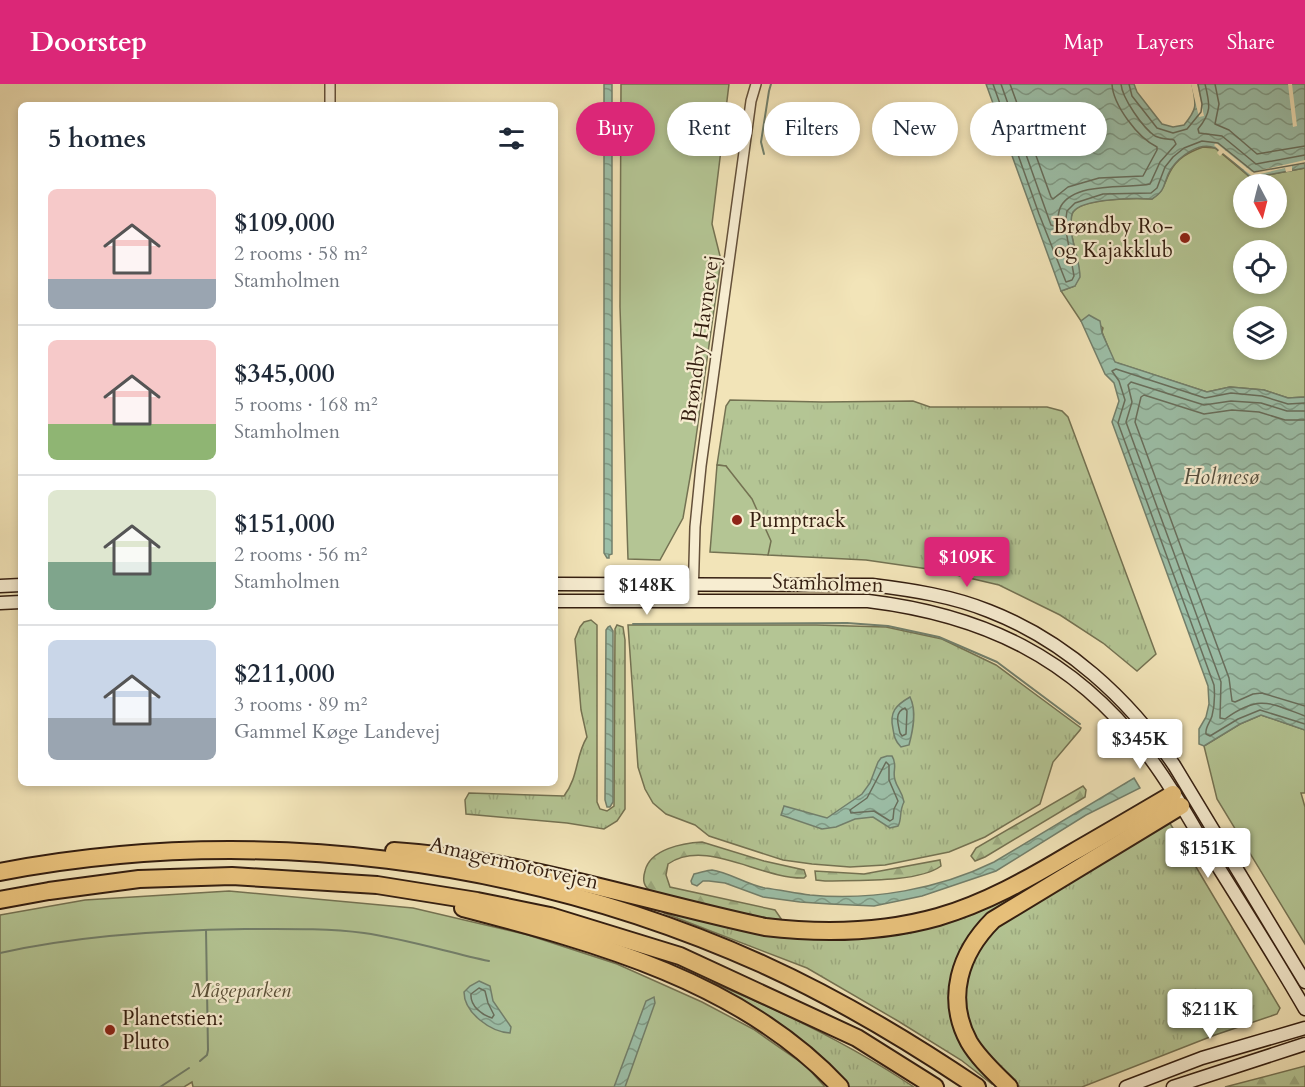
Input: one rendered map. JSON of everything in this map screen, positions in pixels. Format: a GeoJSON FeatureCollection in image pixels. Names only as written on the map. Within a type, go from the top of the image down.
{"type":"FeatureCollection","features":[{"type":"Feature","properties":{"kind":"highway"},"geometry":{"type":"LineString","coordinates":[[277,850],[319,848],[432,853],[507,866],[765,927],[800,931],[858,931],[904,925],[938,917],[1003,892],[1177,800]]}},
{"type":"Feature","properties":{"kind":"highway"},"geometry":{"type":"LineString","coordinates":[[1008,1087],[980,1057],[969,1041],[962,1023],[958,1005],[958,986],[961,967],[968,949],[979,933],[993,920],[1177,800]]}},
{"type":"Feature","properties":{"kind":"highway","name":"Amagermotorvejen"},"geometry":{"type":"LineString","coordinates":[[0,872],[45,864],[136,854],[277,850],[388,860],[499,879],[571,896],[688,934],[762,965],[842,1004],[928,1054],[977,1087]]}},
{"type":"Feature","properties":{"kind":"highway","name":"Amagermotorvejen"},"geometry":{"type":"LineString","coordinates":[[0,900],[94,885],[163,878],[232,876],[330,881],[423,891],[550,916],[680,956],[857,1038],[934,1087]]}},
{"type":"Feature","properties":{"kind":"highway"},"geometry":{"type":"LineString","coordinates":[[330,881],[443,903],[549,931],[618,953],[666,972],[735,1005],[773,1030],[818,1065],[840,1087]]}},
{"type":"Feature","properties":{"kind":"street"},"geometry":{"type":"LineString","coordinates":[[330,84],[330,102]]}},
{"type":"Feature","properties":{"kind":"street","name":"Brøndby Havnevej"},"geometry":{"type":"LineString","coordinates":[[693,600],[695,527],[701,466],[756,84]]}},
{"type":"Feature","properties":{"kind":"street","name":"Stamholmen"},"geometry":{"type":"LineString","coordinates":[[558,584],[872,585],[917,591],[989,611],[1050,642],[1095,675],[1123,700],[1158,741],[1305,982]]}},
{"type":"Feature","properties":{"kind":"street"},"geometry":{"type":"LineString","coordinates":[[0,586],[18,585]]}},
{"type":"Feature","properties":{"kind":"street","name":"Stamholmen"},"geometry":{"type":"LineString","coordinates":[[558,601],[868,601],[911,606],[948,615],[981,626],[1043,657],[1084,687],[1128,730],[1146,752],[1305,1009]]}},
{"type":"Feature","properties":{"kind":"street"},"geometry":{"type":"LineString","coordinates":[[0,603],[18,602]]}},
{"type":"Feature","properties":{"kind":"street"},"geometry":{"type":"LineString","coordinates":[[1177,800],[1191,792]]}},
{"type":"Feature","properties":{"kind":"street"},"geometry":{"type":"LineString","coordinates":[[1126,1087],[1202,1059],[1305,1028]]}},
{"type":"Feature","properties":{"kind":"street"},"geometry":{"type":"LineString","coordinates":[[1173,1087],[1305,1044]]}},
{"type":"Feature","properties":{"kind":"green space"},"geometry":{"type":"Polygon","coordinates":[[[621,84],[729,84],[727,102],[667,102],[667,156],[720,156],[712,224],[721,260],[683,518],[660,560],[628,559],[620,307],[621,156],[655,156],[655,102],[621,102],[621,84]]]}},
{"type":"Feature","properties":{"kind":"green space"},"geometry":{"type":"Polygon","coordinates":[[[1203,147],[1215,148],[1246,174],[1233,174],[1233,228],[1287,228],[1287,174],[1273,174],[1305,168],[1305,397],[1288,398],[1264,390],[1230,387],[1207,392],[1114,362],[1102,332],[1103,328],[1090,317],[1081,321],[1061,291],[1075,286],[1078,273],[1070,224],[1072,214],[1085,205],[1096,202],[1152,199],[1162,190],[1170,172],[1184,156],[1203,147]]]}},
{"type":"Feature","properties":{"kind":"green space"},"geometry":{"type":"Polygon","coordinates":[[[730,400],[913,401],[930,407],[1047,407],[1062,411],[1068,417],[1156,654],[1137,671],[1103,643],[1060,615],[999,585],[935,570],[866,560],[768,555],[770,541],[726,466],[717,465],[726,406],[730,400]]]}},
{"type":"Feature","properties":{"kind":"green space","name":"Pumptrack"},"geometry":{"type":"Polygon","coordinates":[[[717,465],[726,466],[752,499],[771,541],[768,555],[710,552],[717,465]]]}},
{"type":"Feature","properties":{"kind":"green space"},"geometry":{"type":"Polygon","coordinates":[[[591,620],[597,625],[597,802],[600,809],[607,811],[614,806],[615,629],[617,625],[623,627],[625,640],[625,809],[617,821],[604,829],[567,823],[466,814],[465,800],[469,793],[564,796],[569,789],[587,737],[581,710],[575,639],[584,622],[591,620]]]}},
{"type":"Feature","properties":{"kind":"green space"},"geometry":{"type":"Polygon","coordinates":[[[628,625],[886,627],[942,639],[996,665],[1081,728],[1053,762],[1040,804],[985,837],[949,852],[885,865],[850,867],[783,860],[709,836],[695,825],[666,814],[653,803],[645,789],[638,767],[628,625]]]}},
{"type":"Feature","properties":{"kind":"green space"},"geometry":{"type":"Polygon","coordinates":[[[1261,715],[1305,730],[1305,793],[1301,793],[1305,807],[1305,944],[1217,799],[1204,746],[1240,724],[1261,715]]]}},
{"type":"Feature","properties":{"kind":"green space"},"geometry":{"type":"Polygon","coordinates":[[[1083,786],[1086,790],[1085,797],[985,857],[975,861],[971,856],[976,848],[1083,786]]]}},
{"type":"Feature","properties":{"kind":"green space"},"geometry":{"type":"Polygon","coordinates":[[[1163,809],[994,911],[953,1011],[996,1081],[992,1084],[961,1060],[807,968],[664,913],[665,909],[897,933],[1163,809]]]}},
{"type":"Feature","properties":{"kind":"green space"},"geometry":{"type":"Polygon","coordinates":[[[1168,820],[1280,1008],[1277,1014],[1215,1035],[1082,1087],[1020,1087],[985,1053],[973,1033],[965,1010],[966,966],[998,921],[1168,820]]]}},
{"type":"Feature","properties":{"kind":"green space"},"geometry":{"type":"Polygon","coordinates":[[[702,842],[764,861],[804,870],[806,876],[804,878],[787,877],[716,857],[699,855],[683,857],[668,864],[666,875],[670,887],[775,910],[782,920],[743,915],[651,892],[647,888],[644,875],[653,857],[677,846],[702,842]]]}},
{"type":"Feature","properties":{"kind":"green space"},"geometry":{"type":"Polygon","coordinates":[[[940,860],[941,866],[931,871],[902,878],[816,880],[815,871],[864,874],[940,860]]]}},
{"type":"Feature","properties":{"kind":"green space","name":"Mågeparken"},"geometry":{"type":"Polygon","coordinates":[[[229,891],[413,908],[528,935],[617,964],[702,1002],[753,1029],[806,1066],[825,1087],[193,1087],[192,1082],[184,1087],[0,1087],[0,915],[85,900],[229,891]]]}},
{"type":"Feature","properties":{"kind":"green space"},"geometry":{"type":"Polygon","coordinates":[[[631,951],[704,979],[777,1011],[847,1046],[914,1087],[845,1087],[834,1075],[631,951]]]}},
{"type":"Feature","properties":{"kind":"green space"},"geometry":{"type":"Polygon","coordinates":[[[1305,1066],[1305,1087],[1225,1087],[1305,1066]]]}},
{"type":"Feature","properties":{"kind":"water"},"geometry":{"type":"Polygon","coordinates":[[[604,84],[612,84],[612,102],[604,102],[604,84]]]}},
{"type":"Feature","properties":{"kind":"water"},"geometry":{"type":"Polygon","coordinates":[[[986,84],[1134,84],[1137,92],[1162,124],[1173,127],[1184,125],[1194,110],[1192,84],[1305,84],[1305,168],[1273,174],[1247,174],[1219,150],[1209,146],[1196,148],[1171,169],[1163,189],[1152,199],[1098,201],[1078,207],[1072,213],[1071,226],[1080,277],[1075,286],[1061,291],[1012,156],[1107,156],[1107,102],[993,102],[986,84]]]}},
{"type":"Feature","properties":{"kind":"water"},"geometry":{"type":"Polygon","coordinates":[[[604,156],[612,156],[612,554],[607,558],[604,553],[604,156]]]}},
{"type":"Feature","properties":{"kind":"water","name":"Holmesø"},"geometry":{"type":"Polygon","coordinates":[[[1089,315],[1100,321],[1102,333],[1115,362],[1207,392],[1230,387],[1264,390],[1288,398],[1305,397],[1305,730],[1261,715],[1240,724],[1204,746],[1199,744],[1199,729],[1206,717],[1209,704],[1208,686],[1112,422],[1119,401],[1114,383],[1105,374],[1081,321],[1089,315]]]}},
{"type":"Feature","properties":{"kind":"water"},"geometry":{"type":"Polygon","coordinates":[[[610,626],[613,631],[613,802],[610,807],[607,807],[605,800],[606,630],[610,626]]]}},
{"type":"Feature","properties":{"kind":"water"},"geometry":{"type":"Polygon","coordinates":[[[910,697],[914,714],[912,733],[909,745],[901,747],[894,736],[892,718],[897,706],[910,697]]]}},
{"type":"Feature","properties":{"kind":"water"},"geometry":{"type":"Polygon","coordinates":[[[887,756],[892,756],[894,759],[895,780],[904,802],[898,826],[890,828],[873,817],[855,819],[836,827],[822,829],[781,815],[784,806],[827,818],[862,794],[870,783],[878,762],[887,756]]]}},
{"type":"Feature","properties":{"kind":"water"},"geometry":{"type":"Polygon","coordinates":[[[1134,778],[1140,788],[1086,815],[996,871],[922,896],[874,906],[830,904],[763,897],[725,883],[703,881],[697,886],[691,881],[694,874],[712,870],[765,888],[833,896],[881,894],[928,886],[994,862],[1134,778]]]}},
{"type":"Feature","properties":{"kind":"water"},"geometry":{"type":"Polygon","coordinates":[[[479,981],[490,986],[493,1001],[511,1027],[510,1033],[487,1025],[469,1007],[464,992],[479,981]]]}},
{"type":"Feature","properties":{"kind":"water"},"geometry":{"type":"Polygon","coordinates":[[[654,997],[655,1003],[625,1087],[614,1087],[646,1001],[654,997]]]}},
{"type":"Feature","properties":{"kind":"pier"},"geometry":{"type":"Polygon","coordinates":[[[1191,84],[1197,84],[1204,116],[1199,117],[1191,84]]]}},
{"type":"Feature","properties":{"kind":"pier"},"geometry":{"type":"Polygon","coordinates":[[[1288,84],[1292,84],[1297,126],[1293,127],[1288,84]]]}},
{"type":"Feature","properties":{"kind":"pier"},"geometry":{"type":"Polygon","coordinates":[[[1216,143],[1252,172],[1305,160],[1305,164],[1292,166],[1292,171],[1286,172],[1285,168],[1260,174],[1249,174],[1223,153],[1220,156],[1217,153],[1219,150],[1214,145],[1216,143]]]}},
{"type":"Feature","properties":{"kind":"waterway"},"geometry":{"type":"LineString","coordinates":[[767,102],[771,84]]}},
{"type":"Feature","properties":{"kind":"waterway"},"geometry":{"type":"LineString","coordinates":[[764,123],[761,142],[764,154]]}},
{"type":"Feature","properties":{"kind":"waterway"},"geometry":{"type":"LineString","coordinates":[[633,624],[847,623],[888,626],[939,637],[997,662],[1080,724]]}},
{"type":"Feature","properties":{"kind":"waterway"},"geometry":{"type":"LineString","coordinates":[[0,953],[61,942],[153,932],[305,929],[349,931],[380,936],[489,961]]}},
{"type":"Feature","properties":{"kind":"waterway"},"geometry":{"type":"LineString","coordinates":[[200,1061],[207,1055],[208,1050],[206,930]]}},
{"type":"Feature","properties":{"kind":"waterway"},"geometry":{"type":"LineString","coordinates":[[160,1087],[189,1068]]}},
{"type":"Feature","properties":{"kind":"place","name":"Brøndby Ro- og Kajakklub"},"geometry":{"type":"Point","coordinates":[1185,238]}},
{"type":"Feature","properties":{"kind":"place","name":"Pumptrack"},"geometry":{"type":"Point","coordinates":[737,520]}},
{"type":"Feature","properties":{"kind":"place","name":"Planetstien: Pluto"},"geometry":{"type":"Point","coordinates":[110,1030]}}]}
